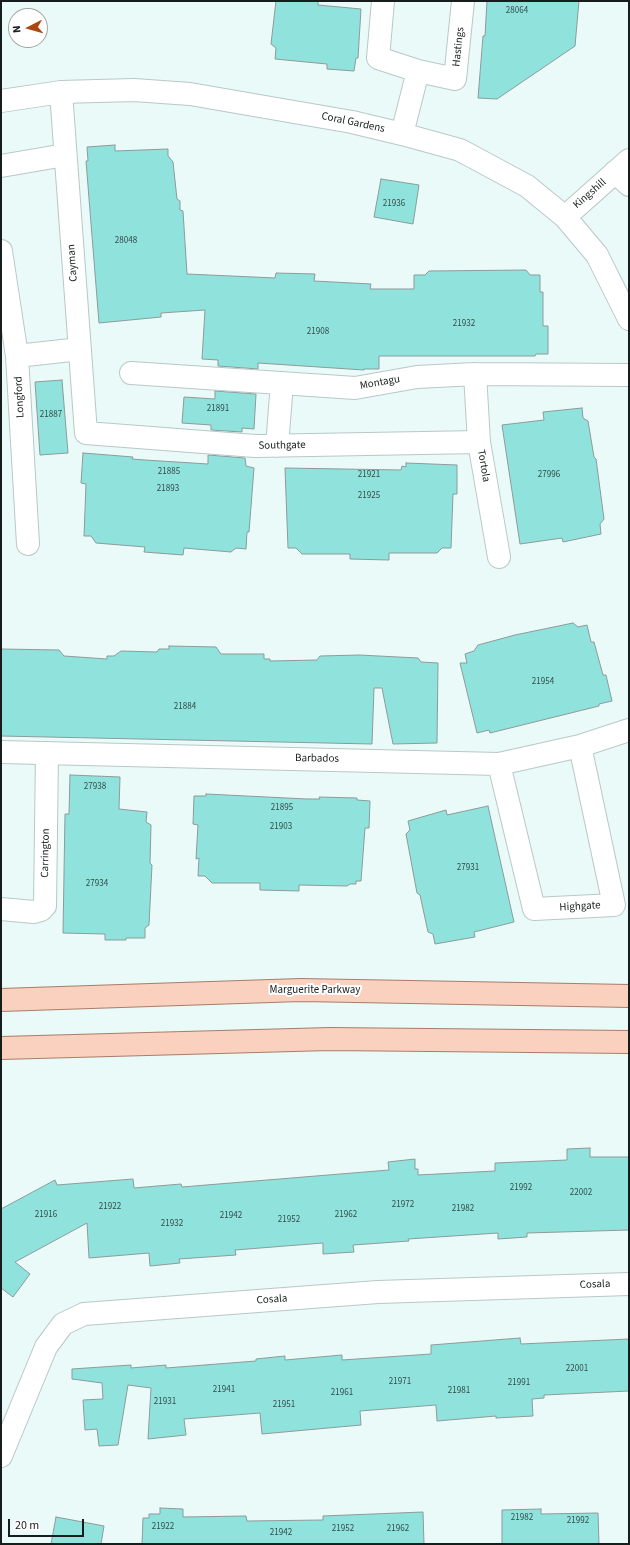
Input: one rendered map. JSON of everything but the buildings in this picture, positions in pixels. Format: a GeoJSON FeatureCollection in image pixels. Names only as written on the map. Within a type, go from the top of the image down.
{"type":"FeatureCollection","features":[{"type":"Feature","properties":{"kind":"main road","name":"Marguerite Parkway"},"geometry":{"type":"LineString","coordinates":[[1,1000],[301,990],[629,996]]}},
{"type":"Feature","properties":{"kind":"main road"},"geometry":{"type":"LineString","coordinates":[[1,1048],[330,1039],[629,1042]]}},
{"type":"Feature","properties":{"kind":"street","name":"Hastings"},"geometry":{"type":"LineString","coordinates":[[383,1],[378,58],[418,71],[455,79],[463,1]]}},
{"type":"Feature","properties":{"kind":"street"},"geometry":{"type":"LineString","coordinates":[[402,134],[418,71]]}},
{"type":"Feature","properties":{"kind":"street","name":"Coral Gardens"},"geometry":{"type":"LineString","coordinates":[[1,101],[61,92],[134,90],[190,94],[345,120],[460,150],[527,186],[565,217],[597,256],[629,319]]}},
{"type":"Feature","properties":{"kind":"street","name":"Cayman"},"geometry":{"type":"LineString","coordinates":[[61,92],[86,433]]}},
{"type":"Feature","properties":{"kind":"street"},"geometry":{"type":"LineString","coordinates":[[1,166],[65,156]]}},
{"type":"Feature","properties":{"kind":"street","name":"Kingshill"},"geometry":{"type":"LineString","coordinates":[[565,217],[624,172]]}},
{"type":"Feature","properties":{"kind":"street","name":"Longford"},"geometry":{"type":"LineString","coordinates":[[1,251],[17,356],[28,544]]}},
{"type":"Feature","properties":{"kind":"street"},"geometry":{"type":"LineString","coordinates":[[17,356],[80,348]]}},
{"type":"Feature","properties":{"kind":"street","name":"Montagu"},"geometry":{"type":"LineString","coordinates":[[131,373],[355,388],[417,377],[475,374],[629,375]]}},
{"type":"Feature","properties":{"kind":"street","name":"Tortola"},"geometry":{"type":"LineString","coordinates":[[475,374],[479,442],[499,557]]}},
{"type":"Feature","properties":{"kind":"street"},"geometry":{"type":"LineString","coordinates":[[277,446],[282,383]]}},
{"type":"Feature","properties":{"kind":"street","name":"Southgate"},"geometry":{"type":"LineString","coordinates":[[86,433],[255,446],[479,442]]}},
{"type":"Feature","properties":{"kind":"street","name":"Barbados"},"geometry":{"type":"LineString","coordinates":[[1,752],[498,764],[580,746],[629,730]]}},
{"type":"Feature","properties":{"kind":"street","name":"Highgate"},"geometry":{"type":"LineString","coordinates":[[498,764],[534,909],[614,905],[580,746]]}},
{"type":"Feature","properties":{"kind":"street","name":"Carrington"},"geometry":{"type":"LineString","coordinates":[[1,909],[34,912],[41,910],[45,906],[47,753]]}},
{"type":"Feature","properties":{"kind":"street","name":"Cosala"},"geometry":{"type":"LineString","coordinates":[[1,1456],[46,1347],[63,1324],[84,1314],[378,1292],[629,1284]]}}]}
